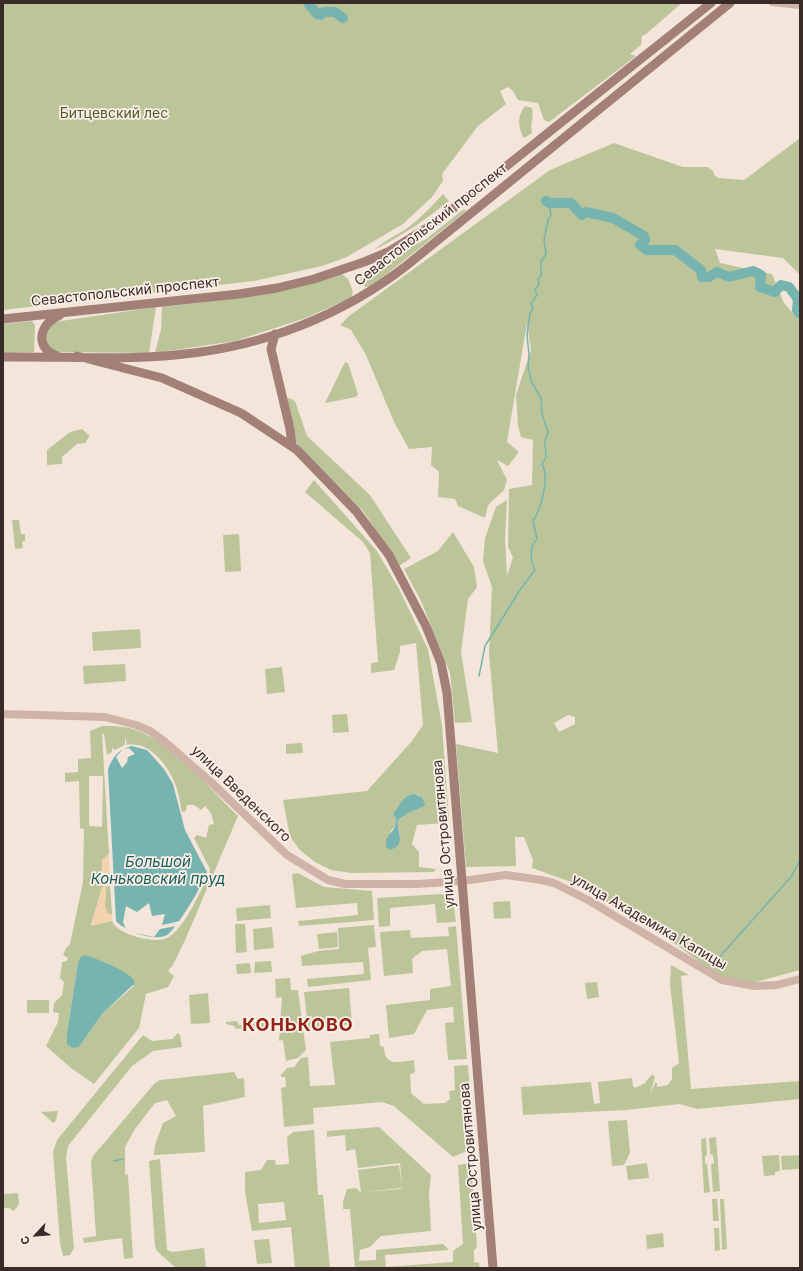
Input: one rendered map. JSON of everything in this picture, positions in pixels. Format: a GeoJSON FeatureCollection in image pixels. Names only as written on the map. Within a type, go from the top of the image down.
{"type":"FeatureCollection","features":[{"type":"Feature","properties":{"kind":"main road","name":"Севастопольский проспект"},"geometry":{"type":"LineString","coordinates":[[3,318],[65,313],[239,294],[314,279],[360,264],[388,252],[435,223],[711,3]]}},
{"type":"Feature","properties":{"kind":"main road","name":"Севастопольский проспект"},"geometry":{"type":"LineString","coordinates":[[3,357],[184,354],[239,345],[275,334],[327,315],[361,298],[384,283],[730,3]]}},
{"type":"Feature","properties":{"kind":"main road"},"geometry":{"type":"LineString","coordinates":[[59,357],[46,350],[42,333],[45,326],[50,321],[65,313]]}},
{"type":"Feature","properties":{"kind":"main road"},"geometry":{"type":"LineString","coordinates":[[275,334],[271,349],[283,395],[292,446]]}},
{"type":"Feature","properties":{"kind":"main road","name":"улица Островитянова"},"geometry":{"type":"LineString","coordinates":[[77,356],[162,378],[241,413],[292,446],[356,511],[387,552],[426,626],[441,663],[447,693],[494,1268]]}},
{"type":"Feature","properties":{"kind":"street"},"geometry":{"type":"LineString","coordinates":[[772,3],[800,6]]}},
{"type":"Feature","properties":{"kind":"street","name":"улица Введенского"},"geometry":{"type":"LineString","coordinates":[[3,714],[105,717],[121,720],[150,731],[185,758],[287,856],[328,880],[345,884],[462,881]]}},
{"type":"Feature","properties":{"kind":"street","name":"улица Академика Капицы"},"geometry":{"type":"LineString","coordinates":[[462,881],[506,875],[523,876],[554,883],[588,900],[722,980],[754,986],[777,985],[800,978]]}},
{"type":"Feature","properties":{"kind":"green space","name":"Битцевский лес"},"geometry":{"type":"Polygon","coordinates":[[[3,3],[682,3],[642,36],[641,45],[630,54],[636,56],[549,122],[544,120],[538,103],[518,100],[513,91],[508,87],[500,91],[506,104],[478,126],[442,174],[443,181],[432,197],[403,224],[347,257],[322,266],[254,281],[3,310],[3,3]]]}},
{"type":"Feature","properties":{"kind":"green space"},"geometry":{"type":"Polygon","coordinates":[[[525,106],[532,108],[532,133],[526,137],[523,137],[519,121],[525,106]]]}},
{"type":"Feature","properties":{"kind":"green space"},"geometry":{"type":"Polygon","coordinates":[[[800,138],[800,275],[783,258],[715,249],[720,263],[772,274],[784,303],[800,321],[800,970],[752,983],[723,979],[675,944],[579,885],[532,868],[533,860],[524,837],[515,837],[516,866],[466,867],[456,744],[498,753],[489,654],[492,587],[483,561],[485,538],[496,507],[507,500],[505,538],[507,576],[513,557],[508,547],[509,489],[532,485],[533,440],[521,437],[518,426],[516,395],[531,350],[527,323],[507,442],[519,452],[508,466],[497,460],[507,480],[504,490],[488,505],[485,518],[458,506],[455,499],[438,497],[439,472],[431,465],[432,447],[409,449],[394,422],[366,355],[351,330],[340,325],[349,316],[550,170],[614,143],[683,167],[708,167],[718,178],[744,180],[800,138]],[[568,715],[554,723],[559,732],[575,724],[575,717],[568,715]]]}},
{"type":"Feature","properties":{"kind":"green space"},"geometry":{"type":"Polygon","coordinates":[[[443,194],[449,201],[413,227],[374,250],[411,225],[443,194]]]}},
{"type":"Feature","properties":{"kind":"green space"},"geometry":{"type":"Polygon","coordinates":[[[464,209],[466,211],[372,286],[366,287],[361,283],[360,276],[362,273],[426,239],[464,209]]]}},
{"type":"Feature","properties":{"kind":"green space"},"geometry":{"type":"Polygon","coordinates":[[[342,274],[348,279],[353,292],[351,298],[303,319],[235,341],[155,353],[161,329],[162,307],[276,292],[342,274]]]}},
{"type":"Feature","properties":{"kind":"green space"},"geometry":{"type":"Polygon","coordinates":[[[156,307],[149,353],[55,352],[51,350],[45,340],[47,329],[54,322],[156,307]]]}},
{"type":"Feature","properties":{"kind":"green space"},"geometry":{"type":"Polygon","coordinates":[[[32,321],[35,325],[34,352],[3,353],[3,324],[32,321]]]}},
{"type":"Feature","properties":{"kind":"green space"},"geometry":{"type":"Polygon","coordinates":[[[345,362],[348,363],[358,394],[356,397],[325,403],[345,362]]]}},
{"type":"Feature","properties":{"kind":"green space"},"geometry":{"type":"Polygon","coordinates":[[[289,398],[295,401],[307,436],[370,495],[411,558],[399,566],[364,512],[297,446],[287,399],[289,398]]]}},
{"type":"Feature","properties":{"kind":"green space"},"geometry":{"type":"Polygon","coordinates":[[[82,429],[90,436],[85,443],[77,444],[62,457],[62,464],[47,465],[47,450],[70,432],[82,429]]]}},
{"type":"Feature","properties":{"kind":"green space"},"geometry":{"type":"Polygon","coordinates":[[[314,480],[377,551],[399,589],[428,649],[442,725],[449,820],[445,823],[417,825],[412,844],[419,852],[419,867],[436,869],[434,872],[351,873],[331,870],[315,862],[300,850],[290,837],[283,800],[367,791],[412,741],[423,725],[416,643],[400,646],[400,652],[394,670],[371,673],[371,663],[378,662],[370,553],[363,542],[305,492],[314,480]],[[414,794],[406,797],[393,814],[396,819],[395,826],[390,832],[399,844],[400,838],[398,820],[408,813],[425,806],[419,795],[414,794]]]}},
{"type":"Feature","properties":{"kind":"green space"},"geometry":{"type":"Polygon","coordinates":[[[12,520],[19,520],[21,534],[25,534],[25,541],[22,542],[23,548],[15,549],[12,520]]]}},
{"type":"Feature","properties":{"kind":"green space"},"geometry":{"type":"Polygon","coordinates":[[[453,532],[474,567],[477,587],[468,599],[461,652],[472,722],[455,723],[450,673],[421,601],[404,569],[438,551],[453,532]]]}},
{"type":"Feature","properties":{"kind":"green space"},"geometry":{"type":"Polygon","coordinates":[[[239,534],[241,571],[225,572],[223,535],[239,534]]]}},
{"type":"Feature","properties":{"kind":"green space"},"geometry":{"type":"Polygon","coordinates":[[[140,629],[141,648],[93,651],[92,632],[140,629]]]}},
{"type":"Feature","properties":{"kind":"green space"},"geometry":{"type":"Polygon","coordinates":[[[125,664],[126,681],[84,684],[83,666],[125,664]]]}},
{"type":"Feature","properties":{"kind":"green space"},"geometry":{"type":"Polygon","coordinates":[[[282,667],[285,692],[267,694],[265,669],[282,667]]]}},
{"type":"Feature","properties":{"kind":"green space"},"geometry":{"type":"Polygon","coordinates":[[[347,714],[349,732],[333,733],[332,715],[347,714]]]}},
{"type":"Feature","properties":{"kind":"green space"},"geometry":{"type":"Polygon","coordinates":[[[102,726],[129,728],[138,731],[166,746],[204,780],[238,816],[186,938],[173,965],[168,971],[174,976],[168,987],[146,994],[139,1028],[94,1084],[71,1068],[46,1046],[58,1022],[59,1013],[53,1012],[54,1003],[62,995],[64,982],[60,978],[62,962],[67,961],[68,958],[63,955],[66,948],[70,944],[83,882],[84,829],[80,828],[79,781],[65,782],[65,773],[78,772],[78,759],[91,758],[90,731],[102,726]],[[102,734],[109,854],[102,860],[102,888],[91,925],[112,921],[116,927],[134,936],[152,940],[164,939],[180,927],[197,899],[209,874],[210,869],[194,838],[197,835],[206,838],[209,825],[214,824],[211,813],[205,806],[201,810],[194,805],[187,805],[186,811],[182,812],[178,791],[170,772],[155,754],[142,746],[127,745],[125,736],[125,745],[115,750],[112,748],[112,752],[107,755],[104,734],[102,734]],[[89,776],[89,826],[102,827],[103,776],[89,776]],[[78,963],[67,1033],[79,1047],[102,1014],[134,986],[78,963]]]}},
{"type":"Feature","properties":{"kind":"green space"},"geometry":{"type":"Polygon","coordinates":[[[302,743],[303,753],[286,754],[286,744],[302,743]]]}},
{"type":"Feature","properties":{"kind":"green space"},"geometry":{"type":"Polygon","coordinates":[[[298,873],[324,887],[372,891],[374,920],[299,926],[298,921],[358,915],[357,903],[296,908],[292,874],[298,873]]]}},
{"type":"Feature","properties":{"kind":"green space"},"geometry":{"type":"Polygon","coordinates":[[[110,886],[112,914],[108,915],[105,907],[106,887],[110,886]]]}},
{"type":"Feature","properties":{"kind":"green space"},"geometry":{"type":"Polygon","coordinates":[[[441,894],[449,896],[453,900],[456,922],[437,923],[435,904],[390,908],[390,926],[379,927],[377,898],[441,894]]]}},
{"type":"Feature","properties":{"kind":"green space"},"geometry":{"type":"Polygon","coordinates":[[[510,901],[511,918],[494,919],[493,902],[510,901]]]}},
{"type":"Feature","properties":{"kind":"green space"},"geometry":{"type":"Polygon","coordinates":[[[270,905],[271,918],[237,921],[236,908],[270,905]]]}},
{"type":"Feature","properties":{"kind":"green space"},"geometry":{"type":"Polygon","coordinates":[[[235,924],[245,924],[247,952],[236,953],[235,924]]]}},
{"type":"Feature","properties":{"kind":"green space"},"geometry":{"type":"Polygon","coordinates":[[[374,925],[376,947],[368,948],[371,980],[308,987],[307,979],[364,974],[363,962],[302,966],[301,956],[318,951],[339,949],[338,928],[374,925]]]}},
{"type":"Feature","properties":{"kind":"green space"},"geometry":{"type":"Polygon","coordinates":[[[456,926],[467,1059],[448,1060],[445,1023],[454,1022],[453,1007],[427,1010],[414,1034],[389,1038],[386,1005],[430,1000],[430,989],[451,986],[447,949],[422,951],[412,959],[413,973],[384,976],[380,932],[410,930],[411,938],[449,936],[448,927],[456,926]]]}},
{"type":"Feature","properties":{"kind":"green space"},"geometry":{"type":"Polygon","coordinates":[[[272,927],[274,948],[254,950],[253,929],[272,927]]]}},
{"type":"Feature","properties":{"kind":"green space"},"geometry":{"type":"Polygon","coordinates":[[[337,932],[338,947],[319,949],[317,934],[337,932]]]}},
{"type":"Feature","properties":{"kind":"green space"},"geometry":{"type":"Polygon","coordinates":[[[271,961],[272,972],[254,973],[255,962],[271,961]]]}},
{"type":"Feature","properties":{"kind":"green space"},"geometry":{"type":"Polygon","coordinates":[[[250,963],[251,973],[237,974],[236,964],[250,963]]]}},
{"type":"Feature","properties":{"kind":"green space"},"geometry":{"type":"Polygon","coordinates":[[[671,965],[689,975],[681,976],[691,1089],[800,1081],[800,1099],[697,1109],[680,1104],[626,1110],[523,1115],[521,1087],[591,1082],[594,1104],[600,1103],[598,1082],[632,1078],[633,1086],[635,1088],[645,1083],[651,1075],[653,1075],[655,1077],[650,1094],[655,1083],[657,1083],[657,1087],[668,1085],[672,1079],[672,1068],[679,1063],[670,984],[671,965]]]}},
{"type":"Feature","properties":{"kind":"green space"},"geometry":{"type":"Polygon","coordinates":[[[290,978],[291,990],[298,990],[306,1050],[298,1058],[286,1061],[283,1040],[279,1041],[282,997],[276,998],[275,979],[290,978]]]}},
{"type":"Feature","properties":{"kind":"green space"},"geometry":{"type":"Polygon","coordinates":[[[597,982],[599,997],[587,999],[585,983],[597,982]]]}},
{"type":"Feature","properties":{"kind":"green space"},"geometry":{"type":"Polygon","coordinates":[[[349,988],[352,1024],[308,1028],[304,992],[349,988]]]}},
{"type":"Feature","properties":{"kind":"green space"},"geometry":{"type":"Polygon","coordinates":[[[208,993],[210,1023],[191,1024],[189,995],[208,993]]]}},
{"type":"Feature","properties":{"kind":"green space"},"geometry":{"type":"Polygon","coordinates":[[[27,1000],[49,1000],[49,1013],[27,1013],[27,1000]]]}},
{"type":"Feature","properties":{"kind":"green space"},"geometry":{"type":"Polygon","coordinates":[[[237,1021],[239,1025],[264,1023],[264,1027],[236,1029],[234,1026],[226,1024],[226,1022],[237,1021]]]}},
{"type":"Feature","properties":{"kind":"green space"},"geometry":{"type":"Polygon","coordinates":[[[178,1033],[180,1035],[182,1047],[153,1051],[132,1066],[68,1146],[66,1158],[74,1248],[70,1255],[63,1256],[60,1243],[53,1152],[57,1140],[143,1035],[152,1041],[172,1039],[178,1033]]]}},
{"type":"Feature","properties":{"kind":"green space"},"geometry":{"type":"Polygon","coordinates":[[[379,1034],[380,1046],[384,1047],[387,1058],[394,1062],[414,1060],[415,1072],[410,1075],[411,1093],[424,1104],[445,1103],[450,1099],[449,1091],[455,1090],[454,1066],[468,1065],[474,1148],[453,1157],[394,1106],[382,1102],[313,1108],[314,1124],[284,1127],[281,1088],[286,1087],[285,1077],[281,1077],[281,1075],[287,1068],[294,1067],[301,1058],[308,1057],[310,1086],[335,1085],[330,1042],[370,1038],[370,1035],[379,1034]]]}},
{"type":"Feature","properties":{"kind":"green space"},"geometry":{"type":"Polygon","coordinates":[[[234,1072],[238,1079],[244,1078],[245,1097],[203,1106],[205,1152],[154,1155],[155,1145],[163,1123],[176,1116],[167,1100],[155,1103],[135,1129],[125,1147],[125,1174],[128,1175],[133,1258],[124,1259],[122,1238],[84,1243],[83,1238],[96,1236],[91,1162],[93,1156],[154,1084],[160,1080],[234,1072]]]}},
{"type":"Feature","properties":{"kind":"green space"},"geometry":{"type":"Polygon","coordinates":[[[58,1111],[56,1121],[53,1123],[41,1112],[58,1111]]]}},
{"type":"Feature","properties":{"kind":"green space"},"geometry":{"type":"Polygon","coordinates":[[[627,1120],[630,1153],[624,1165],[612,1166],[608,1121],[627,1120]]]}},
{"type":"Feature","properties":{"kind":"green space"},"geometry":{"type":"Polygon","coordinates":[[[379,1127],[431,1175],[429,1193],[431,1231],[381,1236],[370,1247],[360,1250],[359,1261],[376,1260],[376,1250],[443,1244],[449,1250],[385,1255],[386,1267],[453,1262],[453,1251],[463,1244],[458,1165],[471,1163],[477,1247],[474,1250],[474,1262],[479,1263],[480,1268],[355,1268],[350,1209],[343,1209],[343,1202],[347,1189],[356,1188],[361,1193],[358,1170],[399,1165],[402,1187],[400,1163],[358,1168],[355,1149],[346,1151],[345,1135],[327,1137],[327,1131],[379,1127]],[[402,1188],[364,1192],[402,1189],[402,1188]]]}},
{"type":"Feature","properties":{"kind":"green space"},"geometry":{"type":"Polygon","coordinates":[[[314,1130],[318,1195],[323,1195],[330,1268],[295,1268],[291,1227],[252,1231],[245,1192],[245,1172],[261,1170],[267,1160],[275,1160],[276,1165],[289,1164],[287,1137],[293,1132],[314,1130]],[[284,1202],[258,1204],[259,1223],[286,1220],[284,1202]]]}},
{"type":"Feature","properties":{"kind":"green space"},"geometry":{"type":"Polygon","coordinates":[[[716,1137],[720,1191],[713,1192],[711,1164],[714,1163],[713,1155],[710,1154],[709,1138],[716,1137]]]}},
{"type":"Feature","properties":{"kind":"green space"},"geometry":{"type":"Polygon","coordinates":[[[706,1138],[707,1155],[705,1156],[705,1163],[707,1164],[710,1192],[704,1193],[701,1139],[706,1138]]]}},
{"type":"Feature","properties":{"kind":"green space"},"geometry":{"type":"Polygon","coordinates":[[[779,1155],[780,1171],[775,1172],[775,1175],[764,1176],[762,1156],[779,1155]]]}},
{"type":"Feature","properties":{"kind":"green space"},"geometry":{"type":"Polygon","coordinates":[[[800,1155],[800,1169],[782,1170],[781,1156],[800,1155]]]}},
{"type":"Feature","properties":{"kind":"green space"},"geometry":{"type":"Polygon","coordinates":[[[160,1159],[167,1250],[172,1252],[204,1248],[206,1268],[176,1268],[157,1251],[155,1246],[149,1161],[160,1159]]]}},
{"type":"Feature","properties":{"kind":"green space"},"geometry":{"type":"Polygon","coordinates":[[[647,1163],[649,1178],[628,1180],[626,1166],[647,1163]]]}},
{"type":"Feature","properties":{"kind":"green space"},"geometry":{"type":"Polygon","coordinates":[[[18,1193],[19,1204],[14,1211],[9,1208],[3,1208],[3,1194],[18,1193]]]}},
{"type":"Feature","properties":{"kind":"green space"},"geometry":{"type":"Polygon","coordinates":[[[712,1199],[717,1199],[719,1221],[713,1221],[712,1199]]]}},
{"type":"Feature","properties":{"kind":"green space"},"geometry":{"type":"Polygon","coordinates":[[[720,1199],[724,1199],[727,1249],[722,1250],[720,1199]]]}},
{"type":"Feature","properties":{"kind":"green space"},"geometry":{"type":"Polygon","coordinates":[[[714,1228],[719,1228],[720,1250],[715,1251],[714,1228]]]}},
{"type":"Feature","properties":{"kind":"green space"},"geometry":{"type":"Polygon","coordinates":[[[663,1233],[664,1247],[647,1249],[646,1235],[663,1233]]]}},
{"type":"Feature","properties":{"kind":"green space"},"geometry":{"type":"Polygon","coordinates":[[[269,1239],[272,1263],[257,1264],[254,1240],[269,1239]]]}},
{"type":"Feature","properties":{"kind":"sand"},"geometry":{"type":"Polygon","coordinates":[[[109,854],[110,886],[106,887],[105,907],[108,914],[112,914],[112,921],[91,926],[102,888],[102,860],[109,854]]]}},
{"type":"Feature","properties":{"kind":"water","name":"Большой Коньковский пруд"},"geometry":{"type":"Polygon","coordinates":[[[132,746],[147,750],[164,769],[173,784],[185,830],[207,872],[205,878],[177,925],[167,935],[161,937],[148,936],[133,932],[116,921],[108,770],[112,761],[120,751],[132,746]]]}},
{"type":"Feature","properties":{"kind":"water"},"geometry":{"type":"Polygon","coordinates":[[[414,794],[422,798],[425,806],[408,813],[398,820],[400,838],[399,845],[390,850],[387,848],[386,841],[394,829],[396,819],[393,814],[403,799],[414,794]]]}},
{"type":"Feature","properties":{"kind":"water"},"geometry":{"type":"Polygon","coordinates":[[[84,955],[121,970],[128,974],[135,983],[102,1014],[79,1047],[73,1048],[67,1044],[67,1033],[78,963],[80,958],[84,955]]]}},
{"type":"Feature","properties":{"kind":"pier"},"geometry":{"type":"Polygon","coordinates":[[[129,748],[135,754],[128,757],[127,762],[122,768],[116,757],[123,749],[129,748]]]}},
{"type":"Feature","properties":{"kind":"pier"},"geometry":{"type":"Polygon","coordinates":[[[149,903],[152,916],[165,914],[162,925],[180,921],[177,926],[160,929],[154,937],[135,933],[126,929],[123,922],[126,906],[137,912],[149,903]]]}},
{"type":"Feature","properties":{"kind":"waterway"},"geometry":{"type":"LineString","coordinates":[[308,3],[317,14],[321,15],[324,12],[335,12],[343,18]]}},
{"type":"Feature","properties":{"kind":"waterway"},"geometry":{"type":"LineString","coordinates":[[546,201],[549,203],[571,203],[582,215],[586,212],[613,218],[644,236],[645,240],[640,245],[647,250],[675,250],[701,270],[702,277],[709,277],[717,272],[729,277],[753,271],[761,275],[760,287],[775,292],[781,285],[789,287],[798,299],[797,310],[800,314]]}},
{"type":"Feature","properties":{"kind":"waterway"},"geometry":{"type":"LineString","coordinates":[[479,676],[485,646],[520,590],[535,570],[531,554],[534,543],[537,539],[533,521],[544,493],[545,477],[542,464],[546,457],[545,441],[548,432],[542,414],[541,398],[532,383],[528,368],[529,355],[527,334],[530,313],[533,308],[531,304],[537,295],[535,290],[539,284],[538,279],[541,276],[541,262],[546,254],[544,240],[548,220],[551,214],[549,203]]}},
{"type":"Feature","properties":{"kind":"waterway"},"geometry":{"type":"LineString","coordinates":[[794,293],[800,292]]}},
{"type":"Feature","properties":{"kind":"waterway"},"geometry":{"type":"LineString","coordinates":[[719,960],[722,954],[791,877],[800,860]]}},
{"type":"Feature","properties":{"kind":"waterway"},"geometry":{"type":"LineString","coordinates":[[114,1161],[123,1159]]}},
{"type":"Feature","properties":{"kind":"district","name":"КОНЬКОВО"},"geometry":{"type":"Point","coordinates":[298,1026]}}]}
